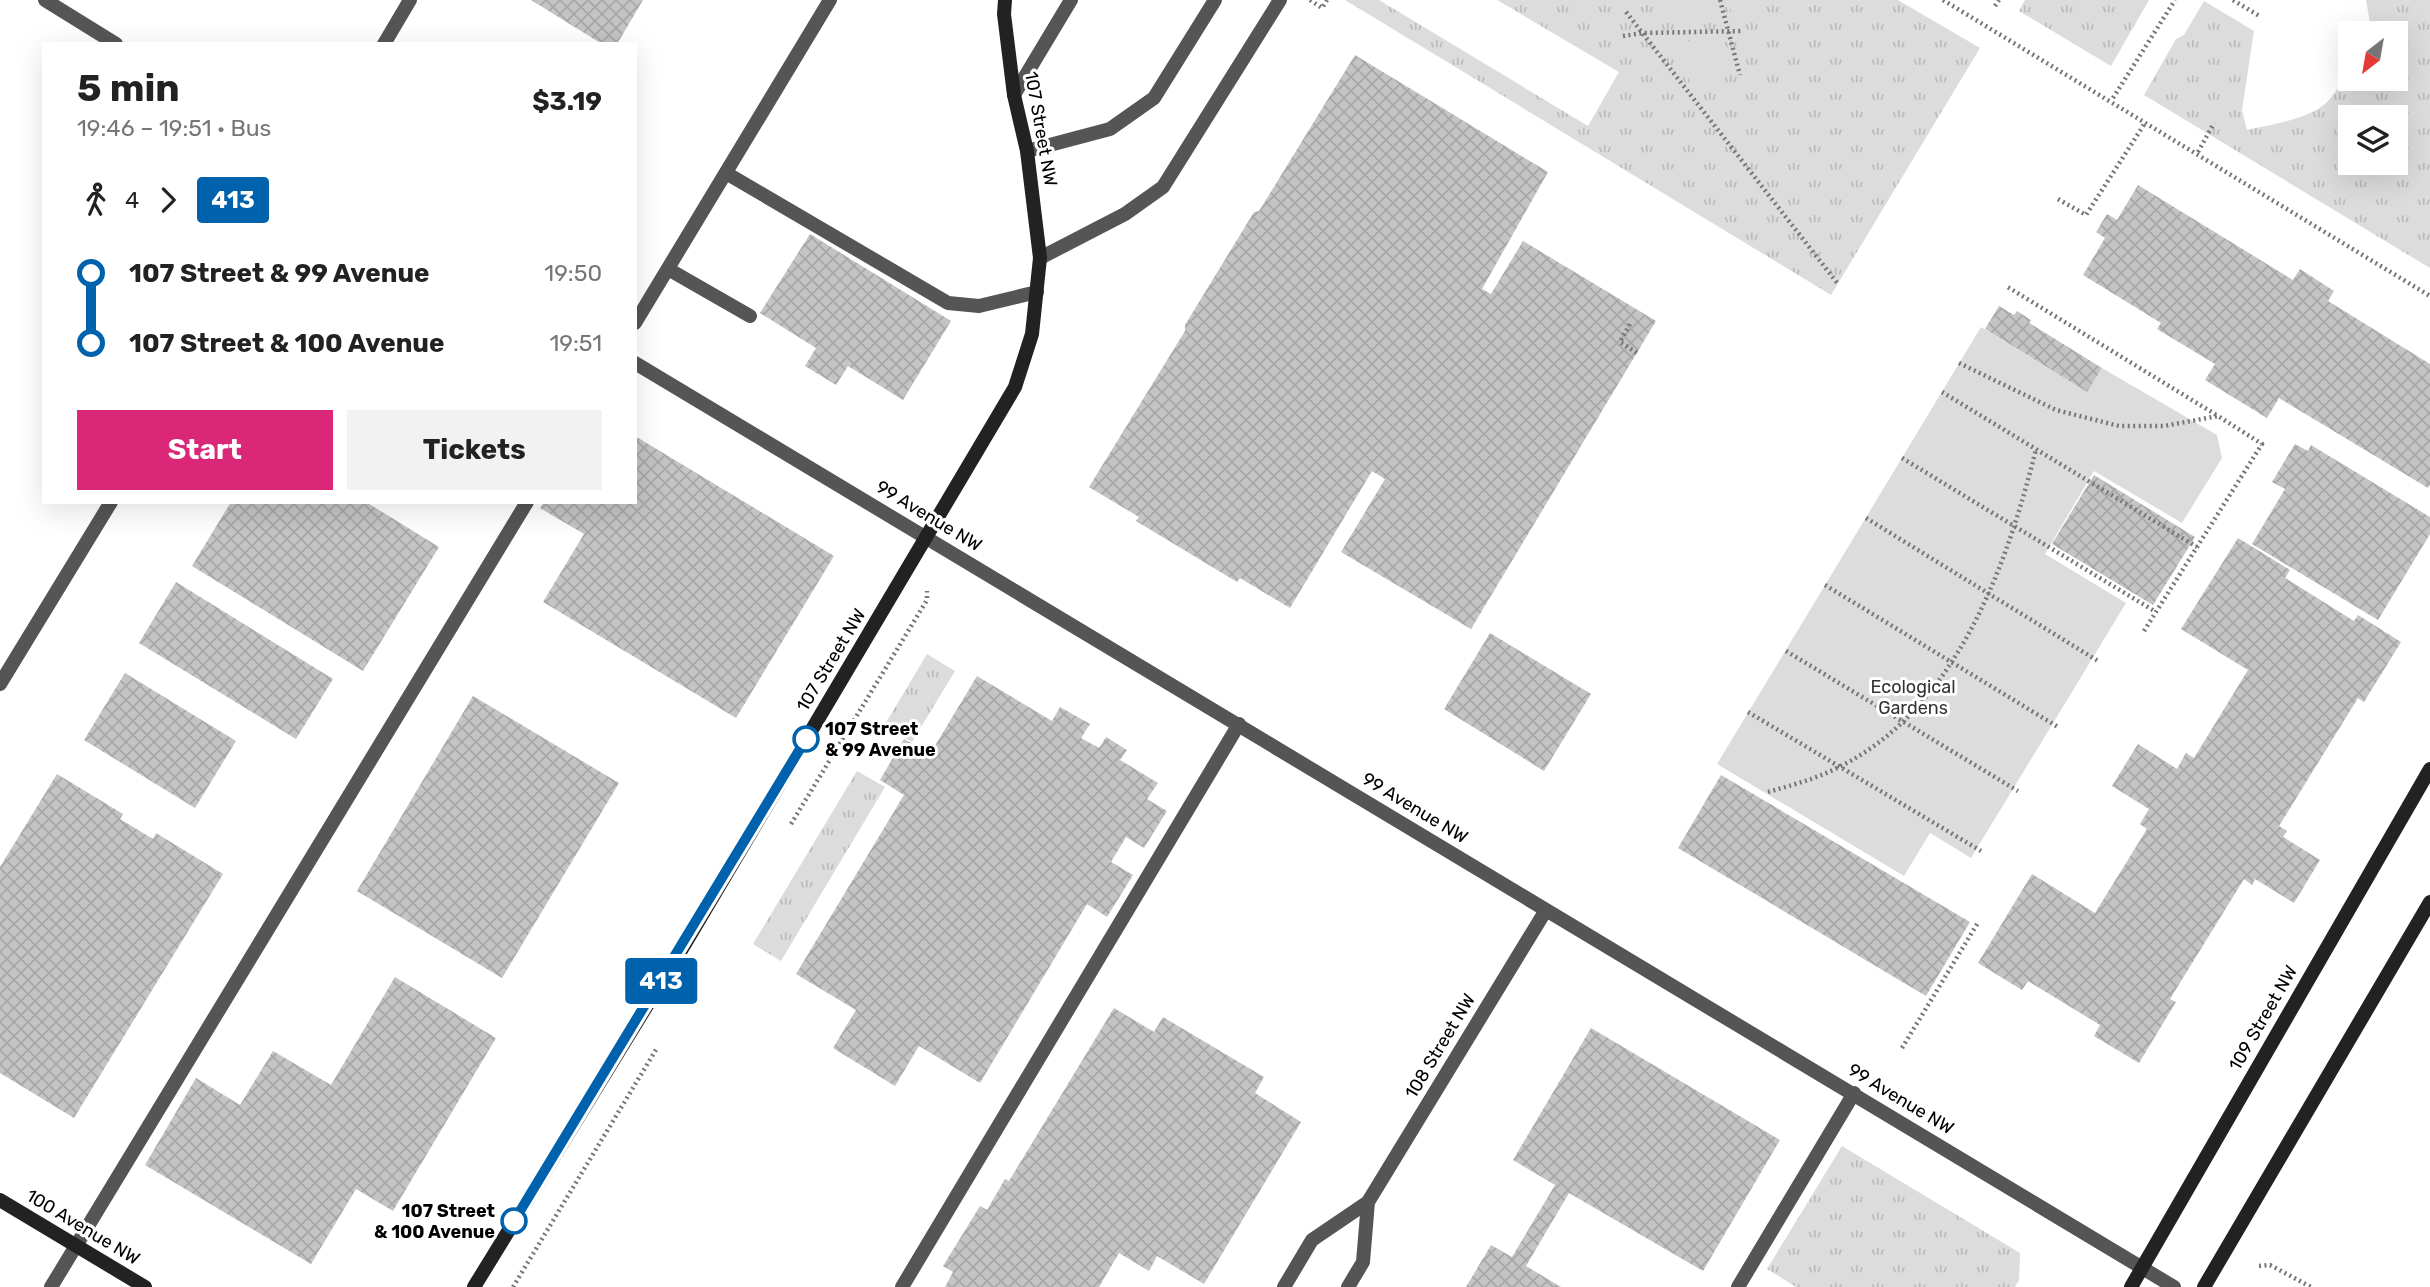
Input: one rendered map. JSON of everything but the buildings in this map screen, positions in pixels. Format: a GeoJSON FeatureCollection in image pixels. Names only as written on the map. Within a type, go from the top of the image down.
{"type":"FeatureCollection","features":[{"type":"Feature","properties":{"kind":"street"},"geometry":{"type":"LineString","coordinates":[[45,0],[113,42]]}},
{"type":"Feature","properties":{"kind":"street"},"geometry":{"type":"LineString","coordinates":[[385,42],[410,0]]}},
{"type":"Feature","properties":{"kind":"street"},"geometry":{"type":"LineString","coordinates":[[637,320],[830,0]]}},
{"type":"Feature","properties":{"kind":"street","name":"107 Street NW"},"geometry":{"type":"LineString","coordinates":[[474,1287],[685,942],[1015,387],[1032,334],[1040,258],[1027,151],[1014,95],[1004,0]]}},
{"type":"Feature","properties":{"kind":"street"},"geometry":{"type":"LineString","coordinates":[[1014,95],[1071,0]]}},
{"type":"Feature","properties":{"kind":"street"},"geometry":{"type":"LineString","coordinates":[[1027,151],[1110,129],[1154,98],[1215,0]]}},
{"type":"Feature","properties":{"kind":"street"},"geometry":{"type":"LineString","coordinates":[[1040,258],[1125,214],[1163,187],[1280,0]]}},
{"type":"Feature","properties":{"kind":"street"},"geometry":{"type":"LineString","coordinates":[[726,173],[948,303],[979,306],[1037,292]]}},
{"type":"Feature","properties":{"kind":"street"},"geometry":{"type":"LineString","coordinates":[[668,269],[750,316]]}},
{"type":"Feature","properties":{"kind":"street","name":"99 Avenue NW"},"geometry":{"type":"LineString","coordinates":[[637,364],[2174,1287]]}},
{"type":"Feature","properties":{"kind":"street"},"geometry":{"type":"LineString","coordinates":[[0,684],[110,504]]}},
{"type":"Feature","properties":{"kind":"street"},"geometry":{"type":"LineString","coordinates":[[51,1287],[526,504]]}},
{"type":"Feature","properties":{"kind":"street"},"geometry":{"type":"LineString","coordinates":[[902,1287],[1240,724]]}},
{"type":"Feature","properties":{"kind":"street","name":"109 Street NW"},"geometry":{"type":"LineString","coordinates":[[2131,1287],[2430,769]]}},
{"type":"Feature","properties":{"kind":"street"},"geometry":{"type":"LineString","coordinates":[[2204,1287],[2430,902]]}},
{"type":"Feature","properties":{"kind":"street","name":"108 Street NW"},"geometry":{"type":"LineString","coordinates":[[1284,1287],[1312,1240],[1368,1202],[1546,910]]}},
{"type":"Feature","properties":{"kind":"street"},"geometry":{"type":"LineString","coordinates":[[1738,1287],[1854,1093]]}},
{"type":"Feature","properties":{"kind":"street","name":"100 Avenue NW"},"geometry":{"type":"LineString","coordinates":[[0,1200],[145,1287]]}},
{"type":"Feature","properties":{"kind":"street","name":"108 Street NW"},"geometry":{"type":"LineString","coordinates":[[1348,1287],[1363,1262],[1368,1202]]}},
{"type":"Feature","properties":{"kind":"path"},"geometry":{"type":"LineString","coordinates":[[1310,0],[1322,8],[1327,0]]}},
{"type":"Feature","properties":{"kind":"path"},"geometry":{"type":"LineString","coordinates":[[1720,0],[1740,75]]}},
{"type":"Feature","properties":{"kind":"path"},"geometry":{"type":"LineString","coordinates":[[1942,0],[2430,296]]}},
{"type":"Feature","properties":{"kind":"path"},"geometry":{"type":"LineString","coordinates":[[1994,6],[1999,0]]}},
{"type":"Feature","properties":{"kind":"path"},"geometry":{"type":"LineString","coordinates":[[2113,99],[2175,0]]}},
{"type":"Feature","properties":{"kind":"path"},"geometry":{"type":"LineString","coordinates":[[2233,0],[2261,18]]}},
{"type":"Feature","properties":{"kind":"path"},"geometry":{"type":"LineString","coordinates":[[1626,12],[1838,284]]}},
{"type":"Feature","properties":{"kind":"path"},"geometry":{"type":"LineString","coordinates":[[1623,36],[1643,33],[1741,32]]}},
{"type":"Feature","properties":{"kind":"path"},"geometry":{"type":"LineString","coordinates":[[2058,199],[2086,215],[2145,123]]}},
{"type":"Feature","properties":{"kind":"path"},"geometry":{"type":"LineString","coordinates":[[2198,152],[2214,123]]}},
{"type":"Feature","properties":{"kind":"path"},"geometry":{"type":"LineString","coordinates":[[2006,286],[2262,444],[2144,631]]}},
{"type":"Feature","properties":{"kind":"path"},"geometry":{"type":"LineString","coordinates":[[1630,324],[1620,342],[1637,353]]}},
{"type":"Feature","properties":{"kind":"path"},"geometry":{"type":"LineString","coordinates":[[1959,363],[2056,410],[2119,426],[2164,426],[2218,416]]}},
{"type":"Feature","properties":{"kind":"path"},"geometry":{"type":"LineString","coordinates":[[1942,392],[2197,547]]}},
{"type":"Feature","properties":{"kind":"path"},"geometry":{"type":"LineString","coordinates":[[1768,792],[1805,782],[1840,767],[1874,746],[1904,722],[1931,693],[1951,662],[1987,594],[2026,490],[2036,449]]}},
{"type":"Feature","properties":{"kind":"path"},"geometry":{"type":"LineString","coordinates":[[1902,458],[2156,612]]}},
{"type":"Feature","properties":{"kind":"path"},"geometry":{"type":"LineString","coordinates":[[1866,518],[2098,661]]}},
{"type":"Feature","properties":{"kind":"path"},"geometry":{"type":"LineString","coordinates":[[1825,585],[2058,727]]}},
{"type":"Feature","properties":{"kind":"path"},"geometry":{"type":"LineString","coordinates":[[1786,651],[2018,791]]}},
{"type":"Feature","properties":{"kind":"path"},"geometry":{"type":"LineString","coordinates":[[1748,712],[1981,851]]}},
{"type":"Feature","properties":{"kind":"path"},"geometry":{"type":"LineString","coordinates":[[1902,1048],[1979,922]]}},
{"type":"Feature","properties":{"kind":"path"},"geometry":{"type":"LineString","coordinates":[[2259,1266],[2270,1265],[2311,1287]]}},
{"type":"Feature","properties":{"kind":"green space"},"geometry":{"type":"Polygon","coordinates":[[[1345,0],[1379,0],[1588,126],[1619,72],[1497,0],[1898,0],[1980,48],[1831,295],[1345,0]]]}},
{"type":"Feature","properties":{"kind":"green space"},"geometry":{"type":"Polygon","coordinates":[[[1666,0],[1712,0],[1717,23],[1646,23],[1666,0]]]}},
{"type":"Feature","properties":{"kind":"green space"},"geometry":{"type":"Polygon","coordinates":[[[1728,0],[1765,0],[1749,23],[1734,23],[1728,0]]]}},
{"type":"Feature","properties":{"kind":"green space"},"geometry":{"type":"Polygon","coordinates":[[[2025,0],[2149,0],[2111,66],[2019,11],[2025,0]]]}},
{"type":"Feature","properties":{"kind":"green space"},"geometry":{"type":"Polygon","coordinates":[[[2366,0],[2430,0],[2430,268],[2144,95],[2176,39],[2184,35],[2204,1],[2254,31],[2242,110],[2247,130],[2309,114],[2333,96],[2338,88],[2338,91],[2408,91],[2408,21],[2370,21],[2366,0]]]}},
{"type":"Feature","properties":{"kind":"green space"},"geometry":{"type":"Polygon","coordinates":[[[1721,40],[1729,75],[1702,96],[1660,42],[1721,40]]]}},
{"type":"Feature","properties":{"kind":"green space","name":"Ecological Gardens"},"geometry":{"type":"Polygon","coordinates":[[[1981,327],[2087,392],[2102,368],[2217,435],[2222,458],[2182,523],[2094,471],[2045,554],[2126,603],[1971,858],[1930,833],[1904,876],[1717,764],[1981,327]]]}},
{"type":"Feature","properties":{"kind":"green space"},"geometry":{"type":"Polygon","coordinates":[[[927,654],[955,671],[912,742],[884,726],[927,654]]]}},
{"type":"Feature","properties":{"kind":"green space"},"geometry":{"type":"Polygon","coordinates":[[[857,771],[885,787],[781,961],[753,944],[857,771]]]}},
{"type":"Feature","properties":{"kind":"green space"},"geometry":{"type":"Polygon","coordinates":[[[1842,1146],[2020,1253],[2019,1280],[2015,1287],[1796,1287],[1767,1269],[1842,1146]]]}},
{"type":"Feature","properties":{"kind":"bus line","name":"413"},"geometry":{"type":"LineString","coordinates":[[514,1221],[806,739]]}},
{"type":"Feature","properties":{"kind":"place","name":"107 Street & 99 Avenue"},"geometry":{"type":"Point","coordinates":[806,739]}},
{"type":"Feature","properties":{"kind":"place","name":"107 Street & 100 Avenue"},"geometry":{"type":"Point","coordinates":[514,1221]}}]}
